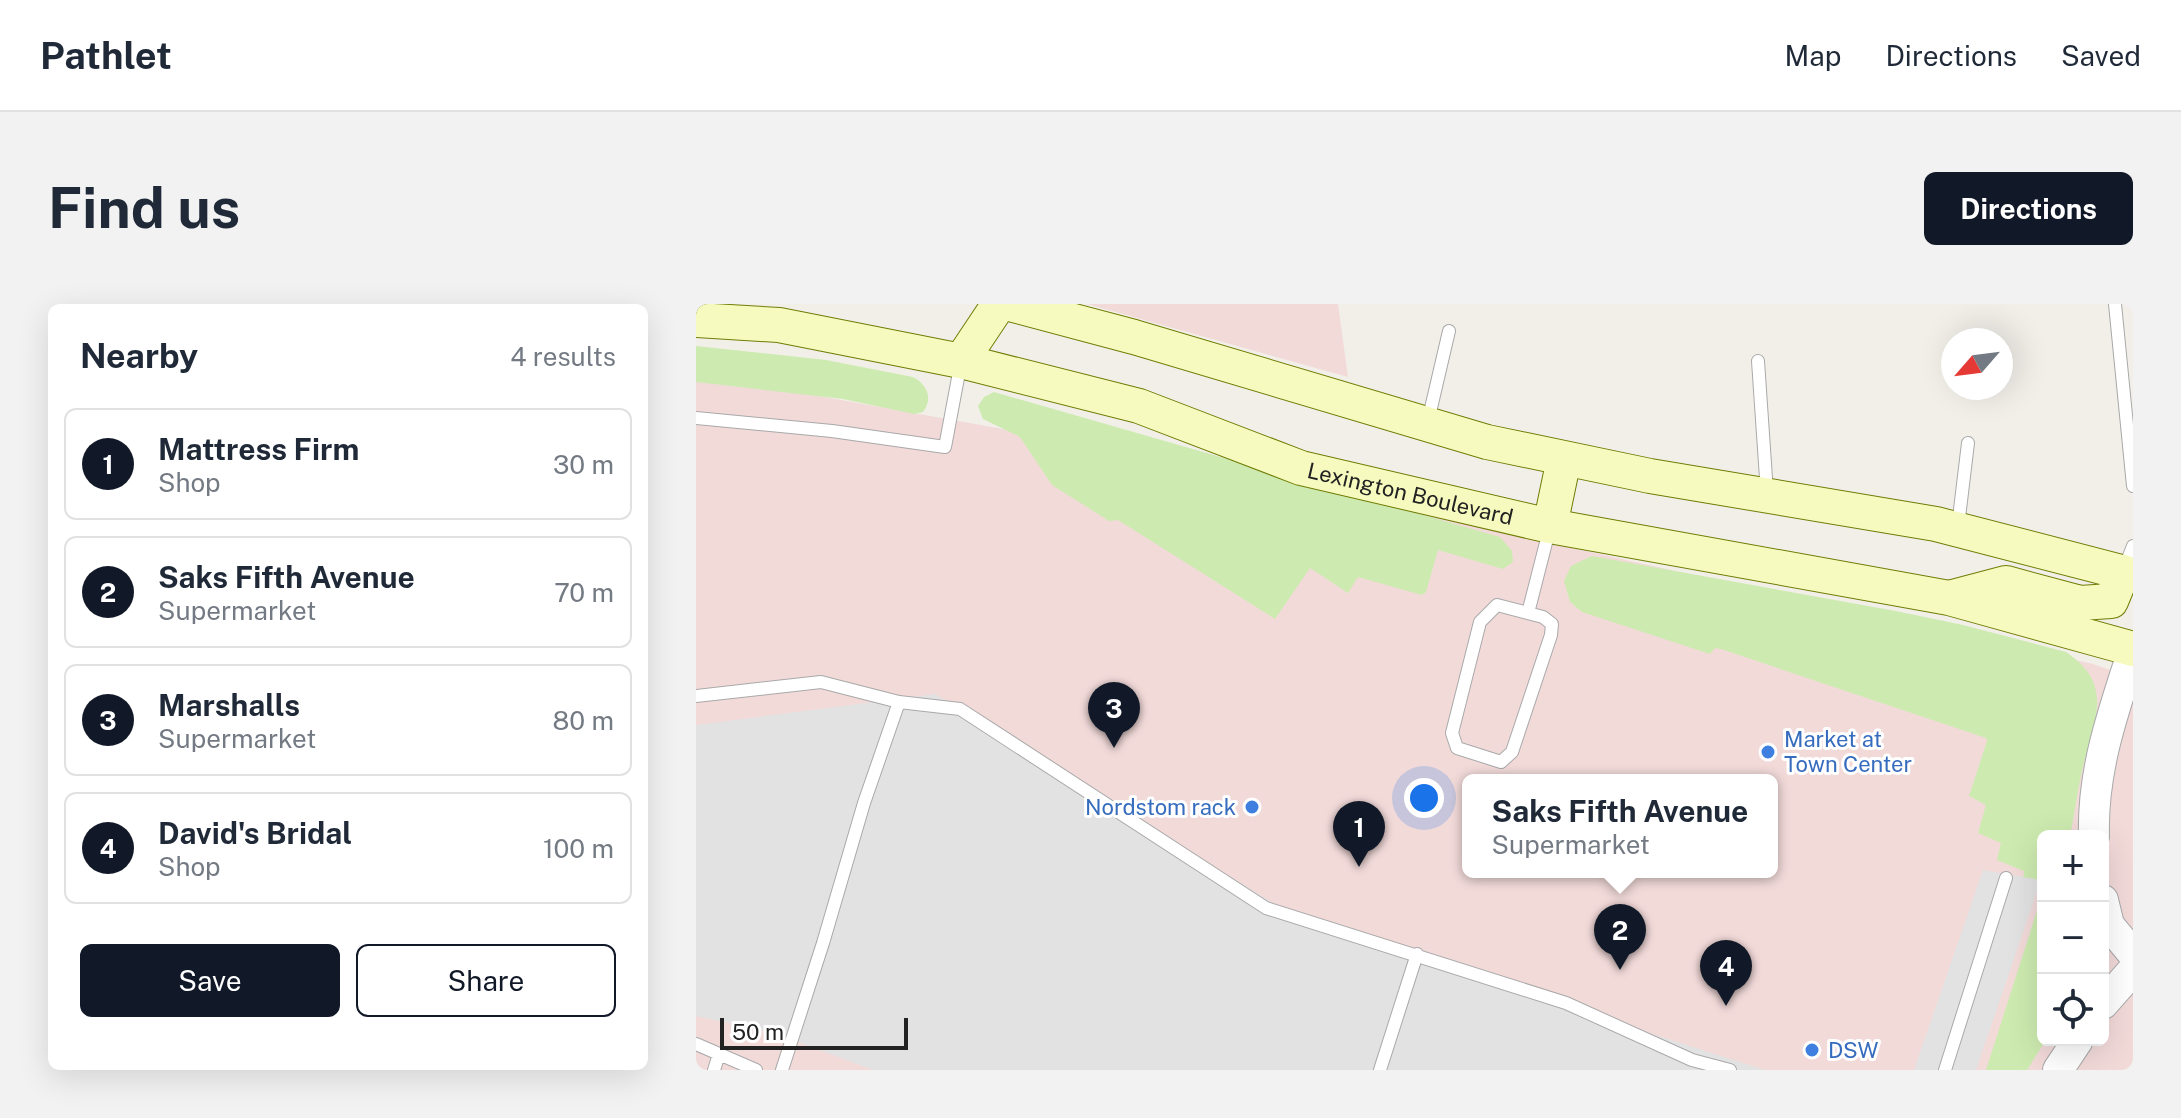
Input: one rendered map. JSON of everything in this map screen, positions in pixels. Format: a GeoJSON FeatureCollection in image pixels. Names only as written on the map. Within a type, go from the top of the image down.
{"type":"FeatureCollection","features":[{"type":"Feature","properties":{"kind":"main road"},"geometry":{"type":"LineString","coordinates":[[961,361],[999,304]]}},
{"type":"Feature","properties":{"kind":"main road"},"geometry":{"type":"LineString","coordinates":[[1010,304],[1148,341],[1427,425],[1564,459],[1958,529],[2130,564],[2111,601],[2080,603],[2006,583],[1949,598]]}},
{"type":"Feature","properties":{"kind":"main road","name":"Lexington Boulevard"},"geometry":{"type":"LineString","coordinates":[[696,320],[779,325],[961,361],[1139,406],[1301,468],[1550,526],[1949,598],[2133,650]]}},
{"type":"Feature","properties":{"kind":"main road"},"geometry":{"type":"LineString","coordinates":[[1550,526],[1564,459]]}},
{"type":"Feature","properties":{"kind":"street"},"geometry":{"type":"LineString","coordinates":[[2094,830],[2093,807],[2100,760],[2133,650]]}},
{"type":"Feature","properties":{"kind":"street"},"geometry":{"type":"LineString","coordinates":[[2103,902],[2109,925],[2133,954]]}},
{"type":"Feature","properties":{"kind":"street"},"geometry":{"type":"LineString","coordinates":[[2109,997],[2133,970]]}},
{"type":"Feature","properties":{"kind":"street"},"geometry":{"type":"LineString","coordinates":[[2058,1070],[2074,1046]]}},
{"type":"Feature","properties":{"kind":"lane"},"geometry":{"type":"LineString","coordinates":[[2115,304],[2133,486]]}},
{"type":"Feature","properties":{"kind":"lane"},"geometry":{"type":"LineString","coordinates":[[1427,425],[1449,331]]}},
{"type":"Feature","properties":{"kind":"lane"},"geometry":{"type":"LineString","coordinates":[[696,418],[832,431],[945,447],[961,361]]}},
{"type":"Feature","properties":{"kind":"lane"},"geometry":{"type":"LineString","coordinates":[[1758,361],[1767,495]]}},
{"type":"Feature","properties":{"kind":"lane"},"geometry":{"type":"LineString","coordinates":[[1958,529],[1968,443]]}},
{"type":"Feature","properties":{"kind":"lane"},"geometry":{"type":"LineString","coordinates":[[1528,613],[1550,526]]}},
{"type":"Feature","properties":{"kind":"lane"},"geometry":{"type":"LineString","coordinates":[[1497,605],[1528,613],[1543,617],[1552,624],[1551,635],[1512,752],[1501,762],[1457,748],[1452,733],[1480,622],[1497,605]]}},
{"type":"Feature","properties":{"kind":"lane"},"geometry":{"type":"LineString","coordinates":[[696,696],[821,682],[899,702],[960,709],[1266,908],[1566,1003],[1692,1060],[1730,1070]]}},
{"type":"Feature","properties":{"kind":"lane"},"geometry":{"type":"LineString","coordinates":[[782,1070],[864,803],[899,702]]}},
{"type":"Feature","properties":{"kind":"lane"},"geometry":{"type":"LineString","coordinates":[[1945,1070],[2006,878]]}},
{"type":"Feature","properties":{"kind":"lane"},"geometry":{"type":"LineString","coordinates":[[1380,1070],[1417,954]]}},
{"type":"Feature","properties":{"kind":"lane"},"geometry":{"type":"LineString","coordinates":[[696,1044],[756,1070]]}},
{"type":"Feature","properties":{"kind":"lane"},"geometry":{"type":"LineString","coordinates":[[714,1070],[719,1054]]}},
{"type":"Feature","properties":{"kind":"shaded area"},"geometry":{"type":"Polygon","coordinates":[[[1087,304],[1338,304],[1348,377],[1087,304]]]}},
{"type":"Feature","properties":{"kind":"shaded area"},"geometry":{"type":"Polygon","coordinates":[[[696,374],[1181,461],[2093,664],[2133,678],[2133,1070],[696,1070],[696,374]]]}},
{"type":"Feature","properties":{"kind":"shaded area"},"geometry":{"type":"Polygon","coordinates":[[[935,694],[1305,923],[1765,1070],[873,1070],[771,1032],[696,1016],[696,725],[935,694]]]}},
{"type":"Feature","properties":{"kind":"shaded area"},"geometry":{"type":"Polygon","coordinates":[[[1983,870],[2037,879],[2037,892],[1976,1070],[1914,1070],[1983,870]]]}},
{"type":"Feature","properties":{"kind":"green space"},"geometry":{"type":"Polygon","coordinates":[[[696,346],[826,360],[913,377],[925,388],[928,402],[923,412],[914,414],[843,399],[696,382],[696,346]]]}},
{"type":"Feature","properties":{"kind":"green space"},"geometry":{"type":"Polygon","coordinates":[[[994,392],[1500,537],[1512,551],[1513,562],[1503,569],[1438,550],[1426,592],[1422,595],[1358,577],[1348,593],[1310,568],[1275,619],[1118,520],[1109,521],[1052,485],[1020,437],[983,419],[978,406],[984,397],[994,392]]]}},
{"type":"Feature","properties":{"kind":"green space"},"geometry":{"type":"Polygon","coordinates":[[[1592,556],[1896,611],[2066,652],[2090,676],[2096,689],[2097,702],[2071,830],[2037,830],[2037,884],[2023,880],[2024,871],[1997,860],[2001,843],[1978,833],[1986,805],[1969,796],[1986,738],[1721,649],[1715,648],[1710,654],[1582,612],[1570,602],[1564,581],[1571,566],[1592,556]]]}},
{"type":"Feature","properties":{"kind":"green space"},"geometry":{"type":"Polygon","coordinates":[[[2037,911],[2037,1046],[2042,1046],[2027,1070],[1986,1070],[2037,911]]]}},
{"type":"Feature","properties":{"kind":"place","name":"Marshalls"},"geometry":{"type":"Point","coordinates":[1114,748]}},
{"type":"Feature","properties":{"kind":"place","name":"Market at Town Center"},"geometry":{"type":"Point","coordinates":[1768,752]}},
{"type":"Feature","properties":{"kind":"place","name":"Nordstom rack"},"geometry":{"type":"Point","coordinates":[1252,807]}},
{"type":"Feature","properties":{"kind":"place","name":"Mattress Firm"},"geometry":{"type":"Point","coordinates":[1359,867]}},
{"type":"Feature","properties":{"kind":"place","name":"Saks Fifth Avenue"},"geometry":{"type":"Point","coordinates":[1620,970]}},
{"type":"Feature","properties":{"kind":"place","name":"David's Bridal"},"geometry":{"type":"Point","coordinates":[1726,1006]}},
{"type":"Feature","properties":{"kind":"place","name":"DSW"},"geometry":{"type":"Point","coordinates":[1812,1050]}}]}
